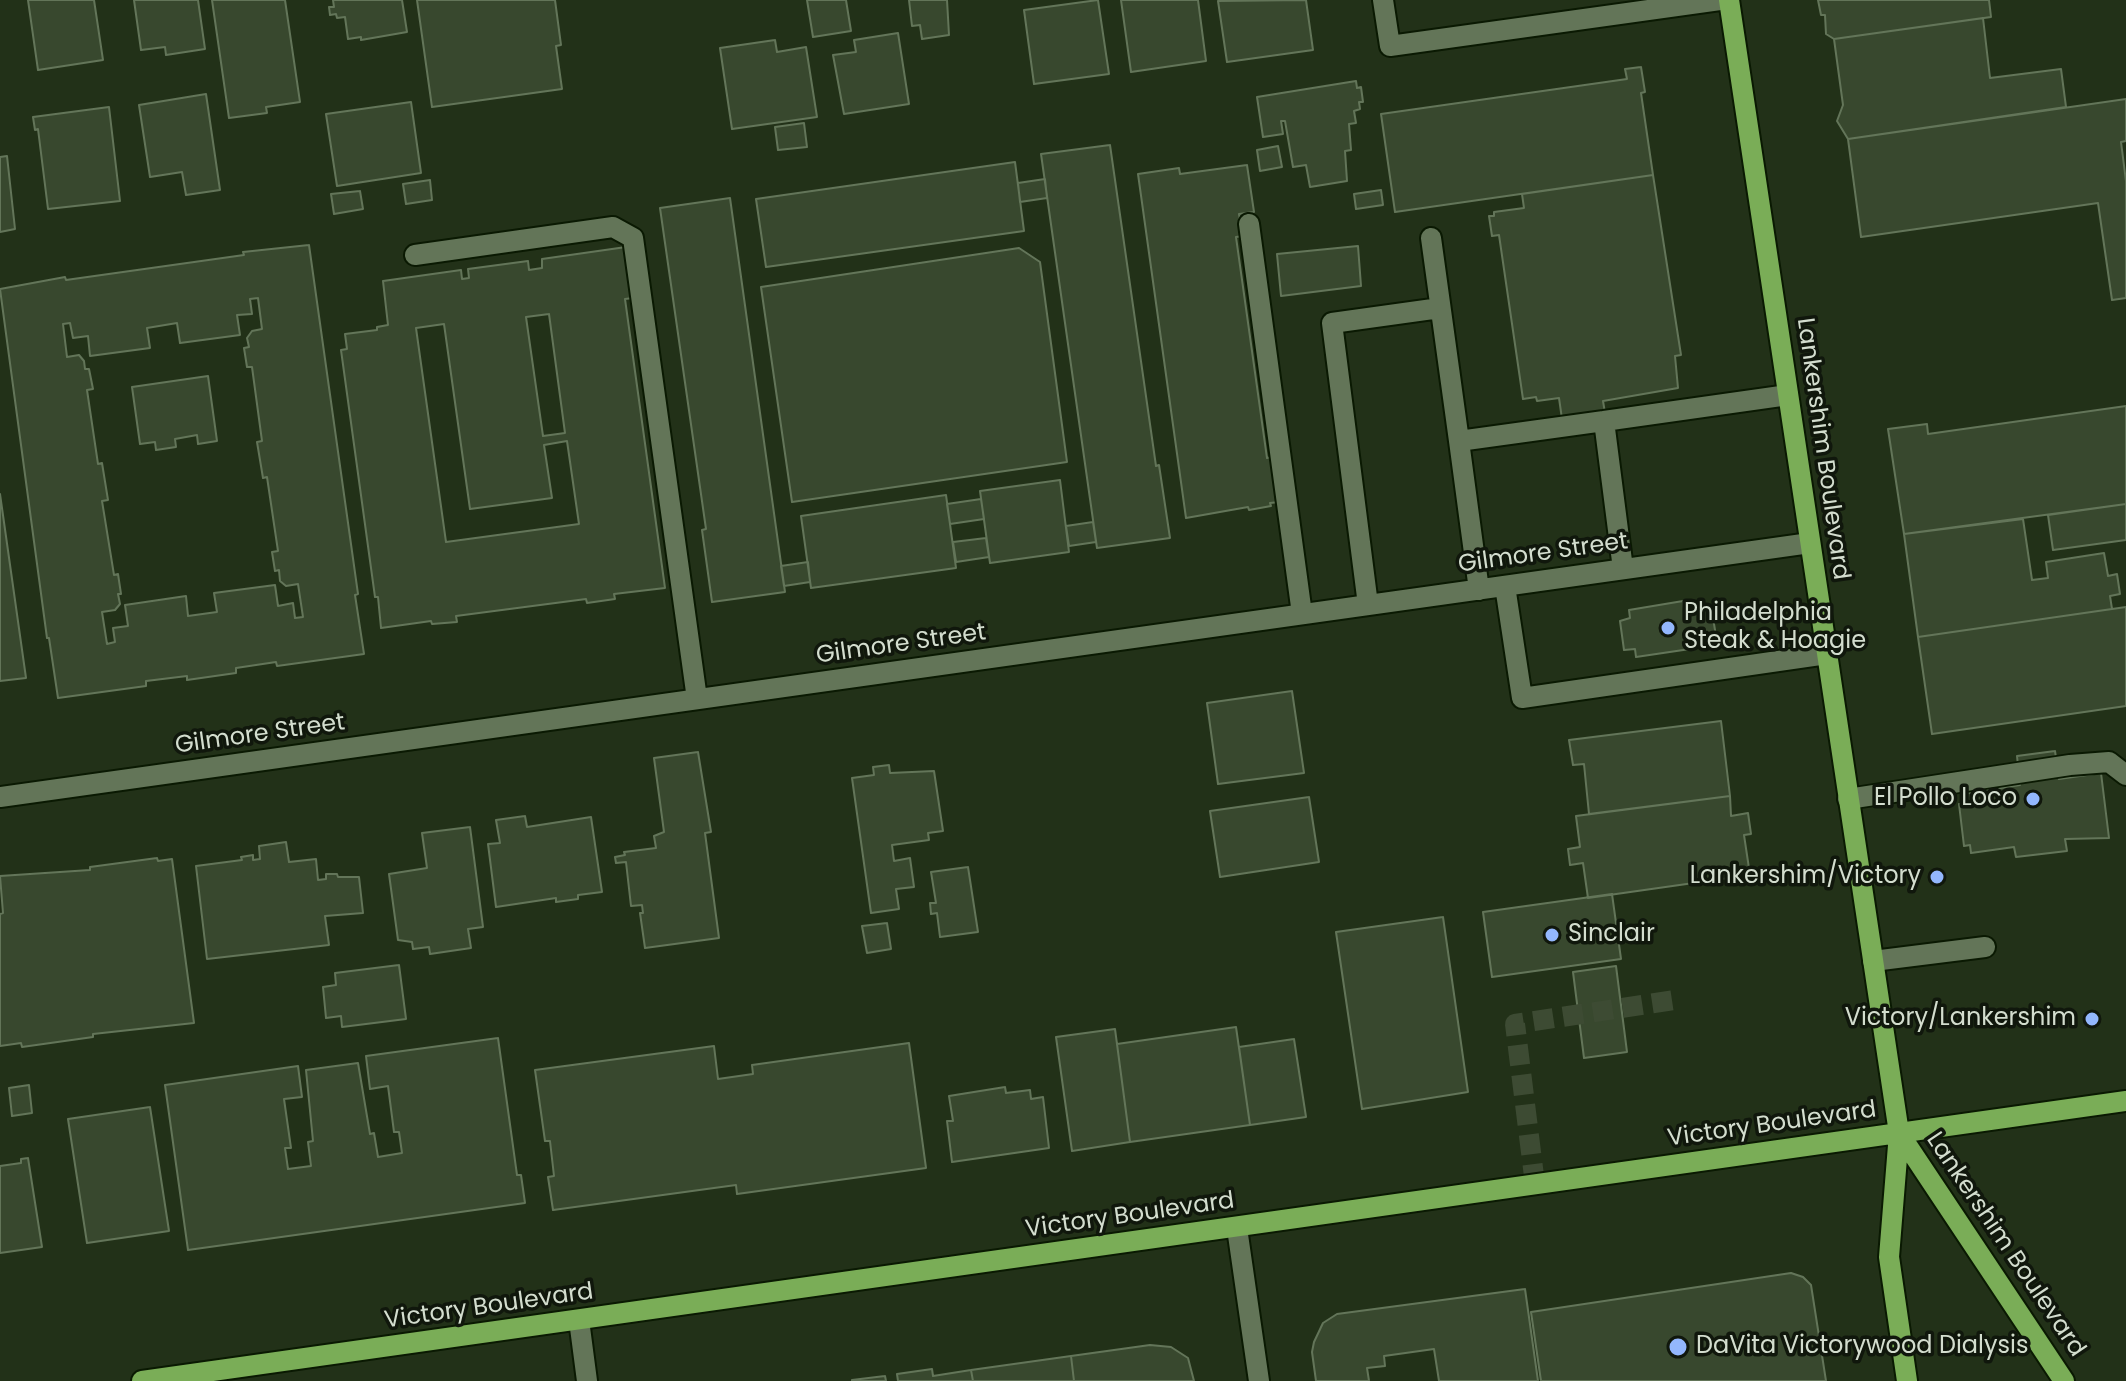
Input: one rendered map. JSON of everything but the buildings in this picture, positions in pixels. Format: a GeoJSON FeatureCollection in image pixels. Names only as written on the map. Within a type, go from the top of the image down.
{"type":"FeatureCollection","features":[{"type":"Feature","properties":{"kind":"main road","name":"Lankershim Boulevard"},"geometry":{"type":"LineString","coordinates":[[1729,0],[1899,1133],[2064,1381]]}},
{"type":"Feature","properties":{"kind":"main road","name":"Victory Boulevard"},"geometry":{"type":"LineString","coordinates":[[142,1381],[2126,1101]]}},
{"type":"Feature","properties":{"kind":"main road"},"geometry":{"type":"LineString","coordinates":[[1899,1133],[1889,1257],[1907,1381]]}},
{"type":"Feature","properties":{"kind":"street"},"geometry":{"type":"LineString","coordinates":[[1383,0],[1390,46],[1720,0]]}},
{"type":"Feature","properties":{"kind":"street"},"geometry":{"type":"LineString","coordinates":[[1249,224],[1302,614]]}},
{"type":"Feature","properties":{"kind":"street"},"geometry":{"type":"LineString","coordinates":[[415,255],[613,227],[633,238],[697,699]]}},
{"type":"Feature","properties":{"kind":"street"},"geometry":{"type":"LineString","coordinates":[[1431,238],[1479,590]]}},
{"type":"Feature","properties":{"kind":"street"},"geometry":{"type":"LineString","coordinates":[[1368,605],[1332,323],[1440,308]]}},
{"type":"Feature","properties":{"kind":"street"},"geometry":{"type":"LineString","coordinates":[[1459,441],[1788,395]]}},
{"type":"Feature","properties":{"kind":"street"},"geometry":{"type":"LineString","coordinates":[[1604,421],[1623,569]]}},
{"type":"Feature","properties":{"kind":"street","name":"Gilmore Street"},"geometry":{"type":"LineString","coordinates":[[0,797],[1810,543]]}},
{"type":"Feature","properties":{"kind":"street"},"geometry":{"type":"LineString","coordinates":[[1505,586],[1522,698],[1827,654]]}},
{"type":"Feature","properties":{"kind":"street"},"geometry":{"type":"LineString","coordinates":[[1848,799],[2070,765],[2109,762],[2126,775]]}},
{"type":"Feature","properties":{"kind":"street"},"geometry":{"type":"LineString","coordinates":[[1873,961],[1985,947]]}},
{"type":"Feature","properties":{"kind":"street"},"geometry":{"type":"LineString","coordinates":[[1237,1228],[1259,1381]]}},
{"type":"Feature","properties":{"kind":"street"},"geometry":{"type":"LineString","coordinates":[[579,1320],[587,1381]]}},
{"type":"Feature","properties":{"kind":"tunnel"},"geometry":{"type":"LineString","coordinates":[[1535,1184],[1515,1024],[1681,999]]}},
{"type":"Feature","properties":{"kind":"place","name":"Philadelphia Steak & Hoagie"},"geometry":{"type":"Point","coordinates":[1668,628]}},
{"type":"Feature","properties":{"kind":"place","name":"El Pollo Loco"},"geometry":{"type":"Point","coordinates":[2033,799]}},
{"type":"Feature","properties":{"kind":"place","name":"Lankershim/Victory"},"geometry":{"type":"Point","coordinates":[1937,877]}},
{"type":"Feature","properties":{"kind":"place","name":"Sinclair"},"geometry":{"type":"Point","coordinates":[1552,935]}},
{"type":"Feature","properties":{"kind":"place","name":"Victory/Lankershim"},"geometry":{"type":"Point","coordinates":[2092,1019]}},
{"type":"Feature","properties":{"kind":"place","name":"DaVita Victorywood Dialysis"},"geometry":{"type":"Point","coordinates":[1678,1347]}}]}
